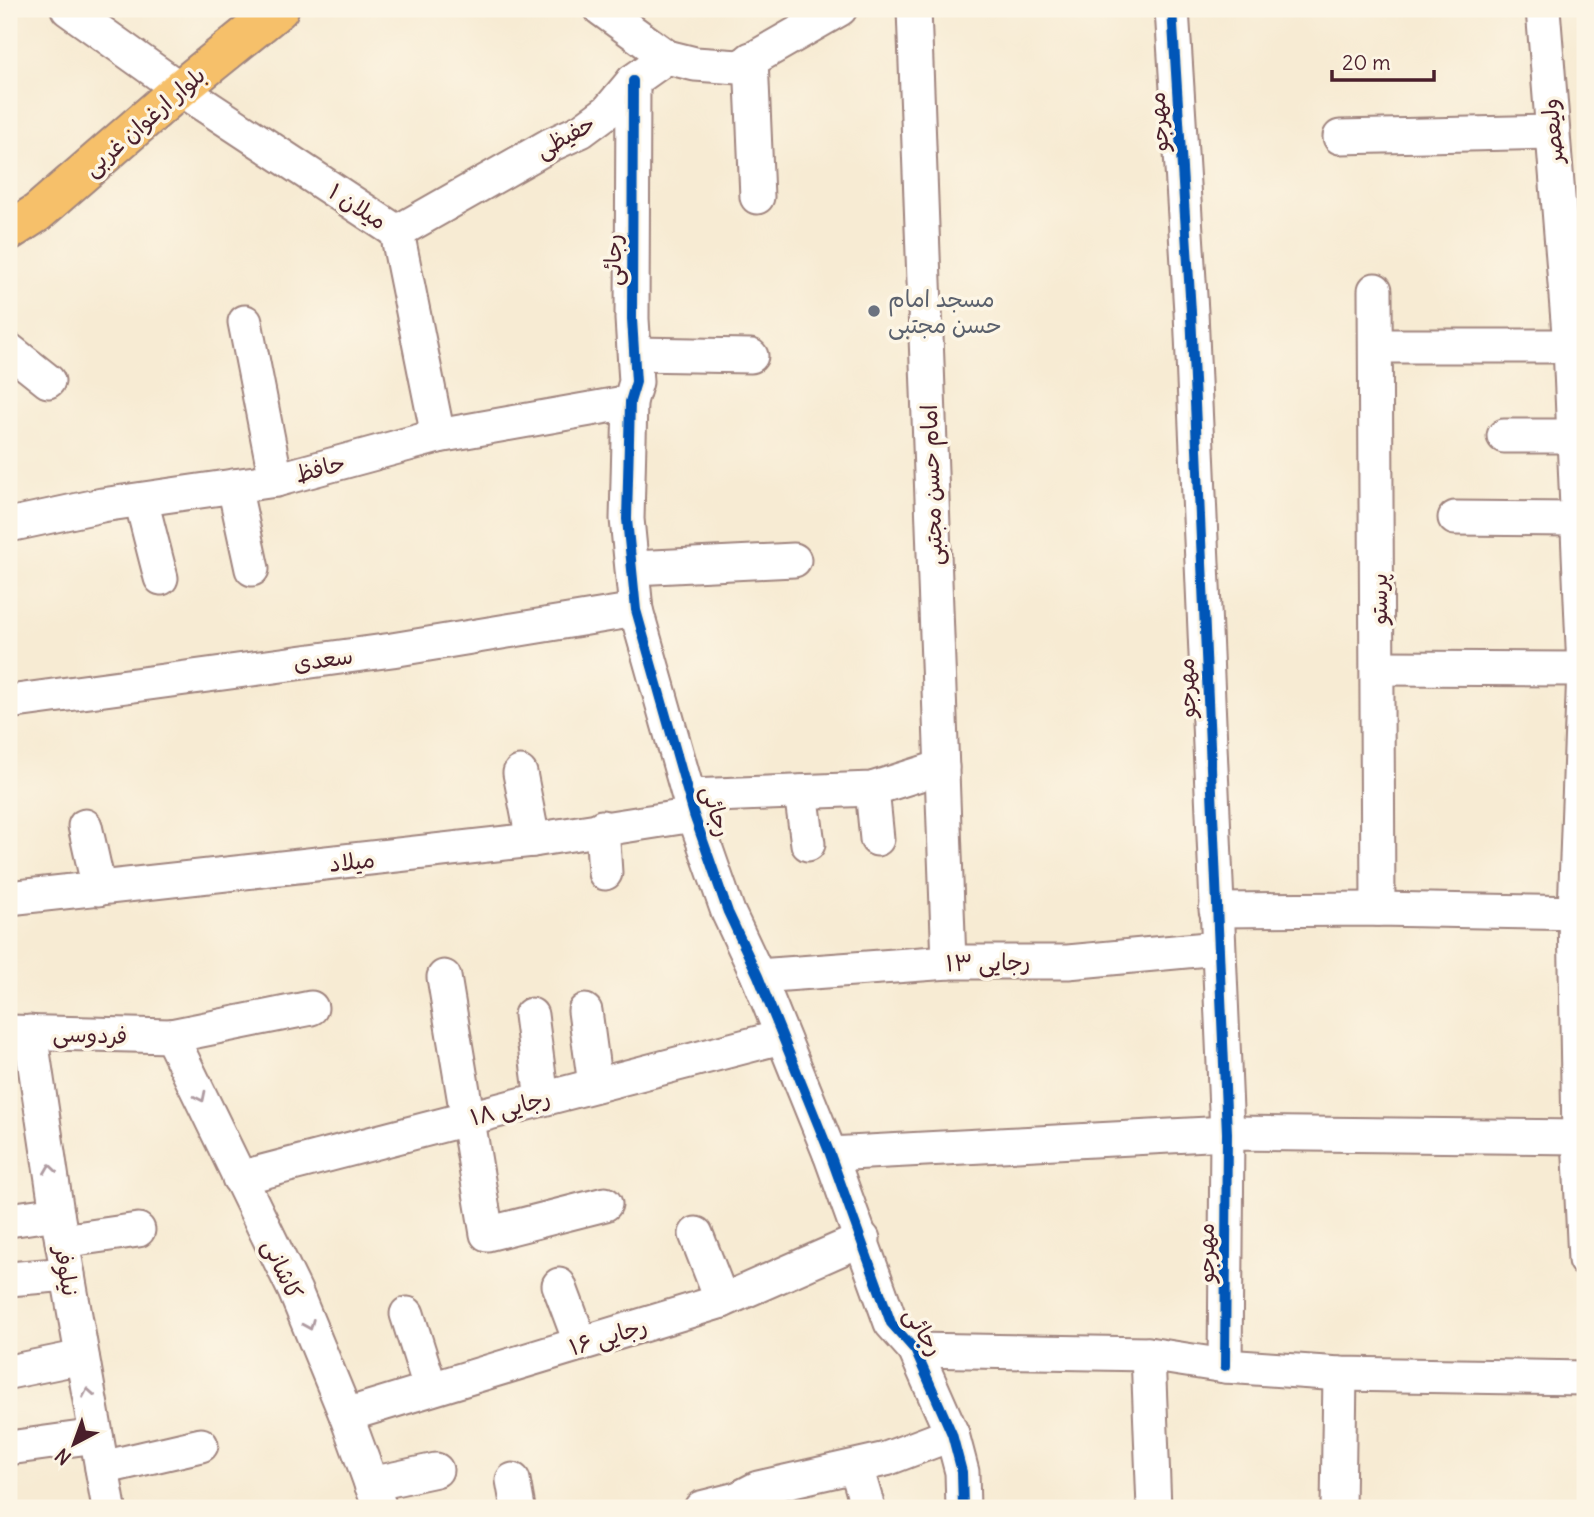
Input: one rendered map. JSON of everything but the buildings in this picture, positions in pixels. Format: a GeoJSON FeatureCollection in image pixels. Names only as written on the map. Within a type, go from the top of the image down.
{"type":"FeatureCollection","features":[{"type":"Feature","properties":{"kind":"main road","name":"بلوار ارغوان غربی"},"geometry":{"type":"LineString","coordinates":[[9,230],[37,213],[180,89],[279,9]]}},
{"type":"Feature","properties":{"kind":"street","name":"میلان ۱"},"geometry":{"type":"LineString","coordinates":[[68,9],[180,89],[397,232],[439,436]]}},
{"type":"Feature","properties":{"kind":"street"},"geometry":{"type":"LineString","coordinates":[[601,9],[667,57],[718,67],[739,67],[840,9]]}},
{"type":"Feature","properties":{"kind":"street","name":"امام حسن مجتبی"},"geometry":{"type":"LineString","coordinates":[[914,9],[948,962]]}},
{"type":"Feature","properties":{"kind":"street","name":"مهرجو"},"geometry":{"type":"LineString","coordinates":[[1172,9],[1191,312],[1227,1133],[1226,1366]]}},
{"type":"Feature","properties":{"kind":"street","name":"ولیعصر"},"geometry":{"type":"LineString","coordinates":[[1543,9],[1570,346],[1584,669],[1579,1137],[1585,1260]]}},
{"type":"Feature","properties":{"kind":"street","name":"حفیظی"},"geometry":{"type":"LineString","coordinates":[[397,232],[550,145],[581,131],[608,111],[633,81],[667,57]]}},
{"type":"Feature","properties":{"kind":"street"},"geometry":{"type":"LineString","coordinates":[[751,59],[757,197]]}},
{"type":"Feature","properties":{"kind":"street","name":"رجائی"},"geometry":{"type":"LineString","coordinates":[[633,81],[636,382],[630,402],[627,519],[634,568],[636,610],[653,678],[728,912],[758,976],[830,1154],[863,1239],[891,1323],[915,1350],[952,1434],[962,1472],[963,1508]]}},
{"type":"Feature","properties":{"kind":"street"},"geometry":{"type":"LineString","coordinates":[[1340,137],[1552,132]]}},
{"type":"Feature","properties":{"kind":"street","name":"پرستو"},"geometry":{"type":"LineString","coordinates":[[1375,290],[1378,909]]}},
{"type":"Feature","properties":{"kind":"street"},"geometry":{"type":"LineString","coordinates":[[246,322],[276,480]]}},
{"type":"Feature","properties":{"kind":"street"},"geometry":{"type":"LineString","coordinates":[[1377,346],[1570,346]]}},
{"type":"Feature","properties":{"kind":"street"},"geometry":{"type":"LineString","coordinates":[[9,350],[48,381]]}},
{"type":"Feature","properties":{"kind":"street"},"geometry":{"type":"LineString","coordinates":[[635,354],[751,356]]}},
{"type":"Feature","properties":{"kind":"street","name":"حافظ"},"geometry":{"type":"LineString","coordinates":[[9,525],[141,500],[276,480],[439,436],[630,402]]}},
{"type":"Feature","properties":{"kind":"street"},"geometry":{"type":"LineString","coordinates":[[1504,436],[1572,436]]}},
{"type":"Feature","properties":{"kind":"street"},"geometry":{"type":"LineString","coordinates":[[234,486],[252,569]]}},
{"type":"Feature","properties":{"kind":"street"},"geometry":{"type":"LineString","coordinates":[[141,500],[161,578]]}},
{"type":"Feature","properties":{"kind":"street"},"geometry":{"type":"LineString","coordinates":[[1455,518],[1576,519]]}},
{"type":"Feature","properties":{"kind":"street"},"geometry":{"type":"LineString","coordinates":[[634,568],[794,560]]}},
{"type":"Feature","properties":{"kind":"street","name":"سعدی"},"geometry":{"type":"LineString","coordinates":[[9,702],[392,650],[636,610]]}},
{"type":"Feature","properties":{"kind":"street"},"geometry":{"type":"LineString","coordinates":[[1378,668],[1584,669]]}},
{"type":"Feature","properties":{"kind":"street","name":"میلاد"},"geometry":{"type":"LineString","coordinates":[[9,898],[533,840],[692,806],[801,792],[872,789],[942,767]]}},
{"type":"Feature","properties":{"kind":"street"},"geometry":{"type":"LineString","coordinates":[[520,773],[533,840]]}},
{"type":"Feature","properties":{"kind":"street"},"geometry":{"type":"LineString","coordinates":[[872,789],[877,839]]}},
{"type":"Feature","properties":{"kind":"street"},"geometry":{"type":"LineString","coordinates":[[801,792],[808,844]]}},
{"type":"Feature","properties":{"kind":"street"},"geometry":{"type":"LineString","coordinates":[[85,826],[99,889]]}},
{"type":"Feature","properties":{"kind":"street"},"geometry":{"type":"LineString","coordinates":[[602,827],[605,873]]}},
{"type":"Feature","properties":{"kind":"street"},"geometry":{"type":"LineString","coordinates":[[1216,911],[1378,909],[1580,913]]}},
{"type":"Feature","properties":{"kind":"street","name":"رجایی ۱۳"},"geometry":{"type":"LineString","coordinates":[[758,976],[948,962],[1068,962],[1219,948]]}},
{"type":"Feature","properties":{"kind":"street"},"geometry":{"type":"LineString","coordinates":[[444,977],[487,1234],[605,1204]]}},
{"type":"Feature","properties":{"kind":"street","name":"فردوسی"},"geometry":{"type":"LineString","coordinates":[[19,1032],[171,1036],[311,1008]]}},
{"type":"Feature","properties":{"kind":"street"},"geometry":{"type":"LineString","coordinates":[[585,1011],[595,1085]]}},
{"type":"Feature","properties":{"kind":"street"},"geometry":{"type":"LineString","coordinates":[[531,1015],[542,1099]]}},
{"type":"Feature","properties":{"kind":"street","name":"نیلوفر"},"geometry":{"type":"LineString","coordinates":[[19,1032],[68,1274],[109,1508]]}},
{"type":"Feature","properties":{"kind":"street","name":"کاشانی"},"geometry":{"type":"LineString","coordinates":[[171,1036],[295,1291],[346,1415],[375,1496]]}},
{"type":"Feature","properties":{"kind":"street","name":"رجایی ۱۸"},"geometry":{"type":"LineString","coordinates":[[239,1178],[781,1037]]}},
{"type":"Feature","properties":{"kind":"street"},"geometry":{"type":"LineString","coordinates":[[830,1154],[1227,1133],[1579,1137]]}},
{"type":"Feature","properties":{"kind":"street"},"geometry":{"type":"LineString","coordinates":[[9,1220],[59,1227],[138,1230]]}},
{"type":"Feature","properties":{"kind":"street"},"geometry":{"type":"LineString","coordinates":[[696,1234],[722,1301]]}},
{"type":"Feature","properties":{"kind":"street","name":"رجایی ۱۶"},"geometry":{"type":"LineString","coordinates":[[346,1415],[430,1387],[722,1301],[863,1239]]}},
{"type":"Feature","properties":{"kind":"street"},"geometry":{"type":"LineString","coordinates":[[9,1279],[68,1274]]}},
{"type":"Feature","properties":{"kind":"street"},"geometry":{"type":"LineString","coordinates":[[559,1285],[581,1344]]}},
{"type":"Feature","properties":{"kind":"street"},"geometry":{"type":"LineString","coordinates":[[407,1314],[430,1387]]}},
{"type":"Feature","properties":{"kind":"street"},"geometry":{"type":"LineString","coordinates":[[915,1350],[1148,1353],[1226,1366],[1340,1374],[1585,1378]]}},
{"type":"Feature","properties":{"kind":"street"},"geometry":{"type":"LineString","coordinates":[[1148,1353],[1154,1508]]}},
{"type":"Feature","properties":{"kind":"street"},"geometry":{"type":"LineString","coordinates":[[9,1372],[82,1357]]}},
{"type":"Feature","properties":{"kind":"street"},"geometry":{"type":"LineString","coordinates":[[1338,1508],[1340,1374]]}},
{"type":"Feature","properties":{"kind":"street"},"geometry":{"type":"LineString","coordinates":[[701,1508],[737,1499],[758,1488],[856,1467],[952,1434]]}},
{"type":"Feature","properties":{"kind":"street"},"geometry":{"type":"LineString","coordinates":[[9,1448],[99,1452],[201,1445]]}},
{"type":"Feature","properties":{"kind":"street"},"geometry":{"type":"LineString","coordinates":[[856,1467],[868,1508]]}},
{"type":"Feature","properties":{"kind":"street"},"geometry":{"type":"LineString","coordinates":[[375,1496],[436,1470]]}},
{"type":"Feature","properties":{"kind":"cycle path"},"geometry":{"type":"LineString","coordinates":[[1172,9],[1191,312],[1227,1133],[1225,1366]]}},
{"type":"Feature","properties":{"kind":"cycle path"},"geometry":{"type":"LineString","coordinates":[[633,81],[632,319],[636,382],[630,402],[627,519],[636,610],[694,815],[728,912],[758,976],[830,1154],[891,1323],[915,1350],[952,1434],[962,1472],[963,1508]]}},
{"type":"Feature","properties":{"kind":"place","name":"مسجد امام حسن مجتبی"},"geometry":{"type":"Point","coordinates":[874,311]}}]}
